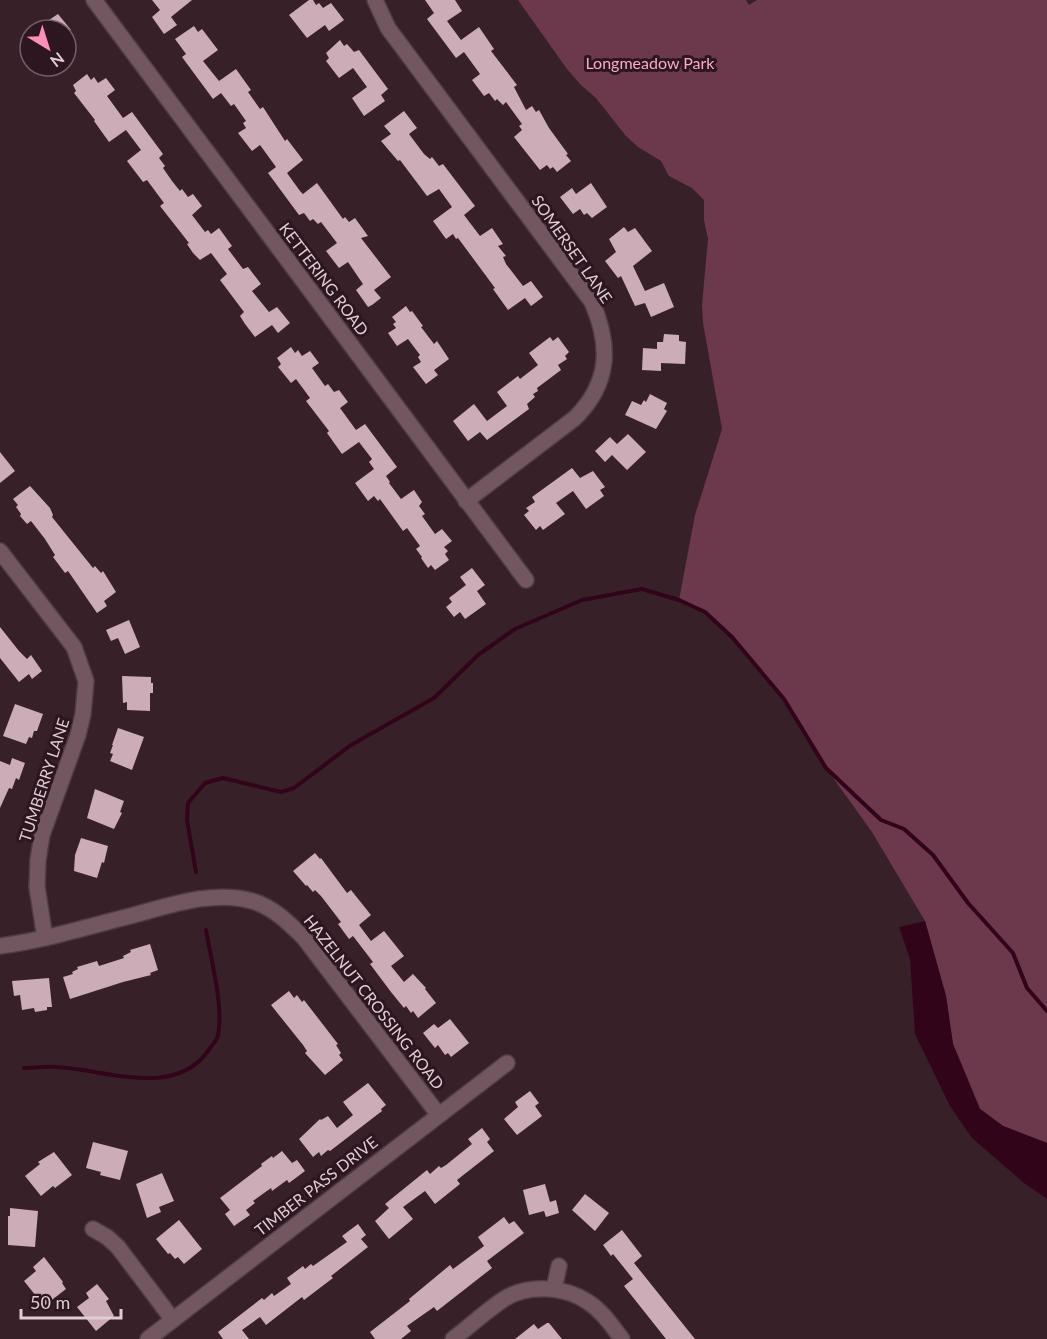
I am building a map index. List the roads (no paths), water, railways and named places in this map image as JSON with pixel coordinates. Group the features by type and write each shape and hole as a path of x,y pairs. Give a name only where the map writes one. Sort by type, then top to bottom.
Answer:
{"street":[{"name":"KETTERING ROAD","path":"94,0 526,580"},
{"name":"SOMERSET LANE","path":"375,0 388,28 592,302 602,324 605,343 602,374 593,397 584,409 466,501"},
{"name":"TUMBERRY LANE","path":"0,551 74,647 86,681 83,714 78,735 42,835 38,860 37,887 45,938"},
{"name":"HAZELNUT CROSSING ROAD","path":"0,946 45,938 182,902 208,898 253,901 278,914 304,938 438,1114"},
{"name":"TIMBER PASS DRIVE","path":"148,1339 507,1062"},
{"path":"93,1229 118,1247 173,1320"},
{"path":"554,1289 559,1266"},
{"path":"453,1339 506,1298 532,1289 554,1289 587,1301 602,1314 622,1339"}],"waterway":[{"path":"196,872 187,820 188,803 205,783 223,778 281,792 294,788 351,745 434,698 478,655 515,629 582,600 642,589 679,600 705,612 732,637 784,699 826,768 881,820 904,829 933,855 968,903 1013,953 1027,988 1047,1011"},
{"path":"24,1068 56,1067 137,1078 158,1078 177,1074 194,1066 215,1041 219,1024 218,997 206,930"}],"park label":[{"name":"Longmeadow Park","path":"650,63"}]}
